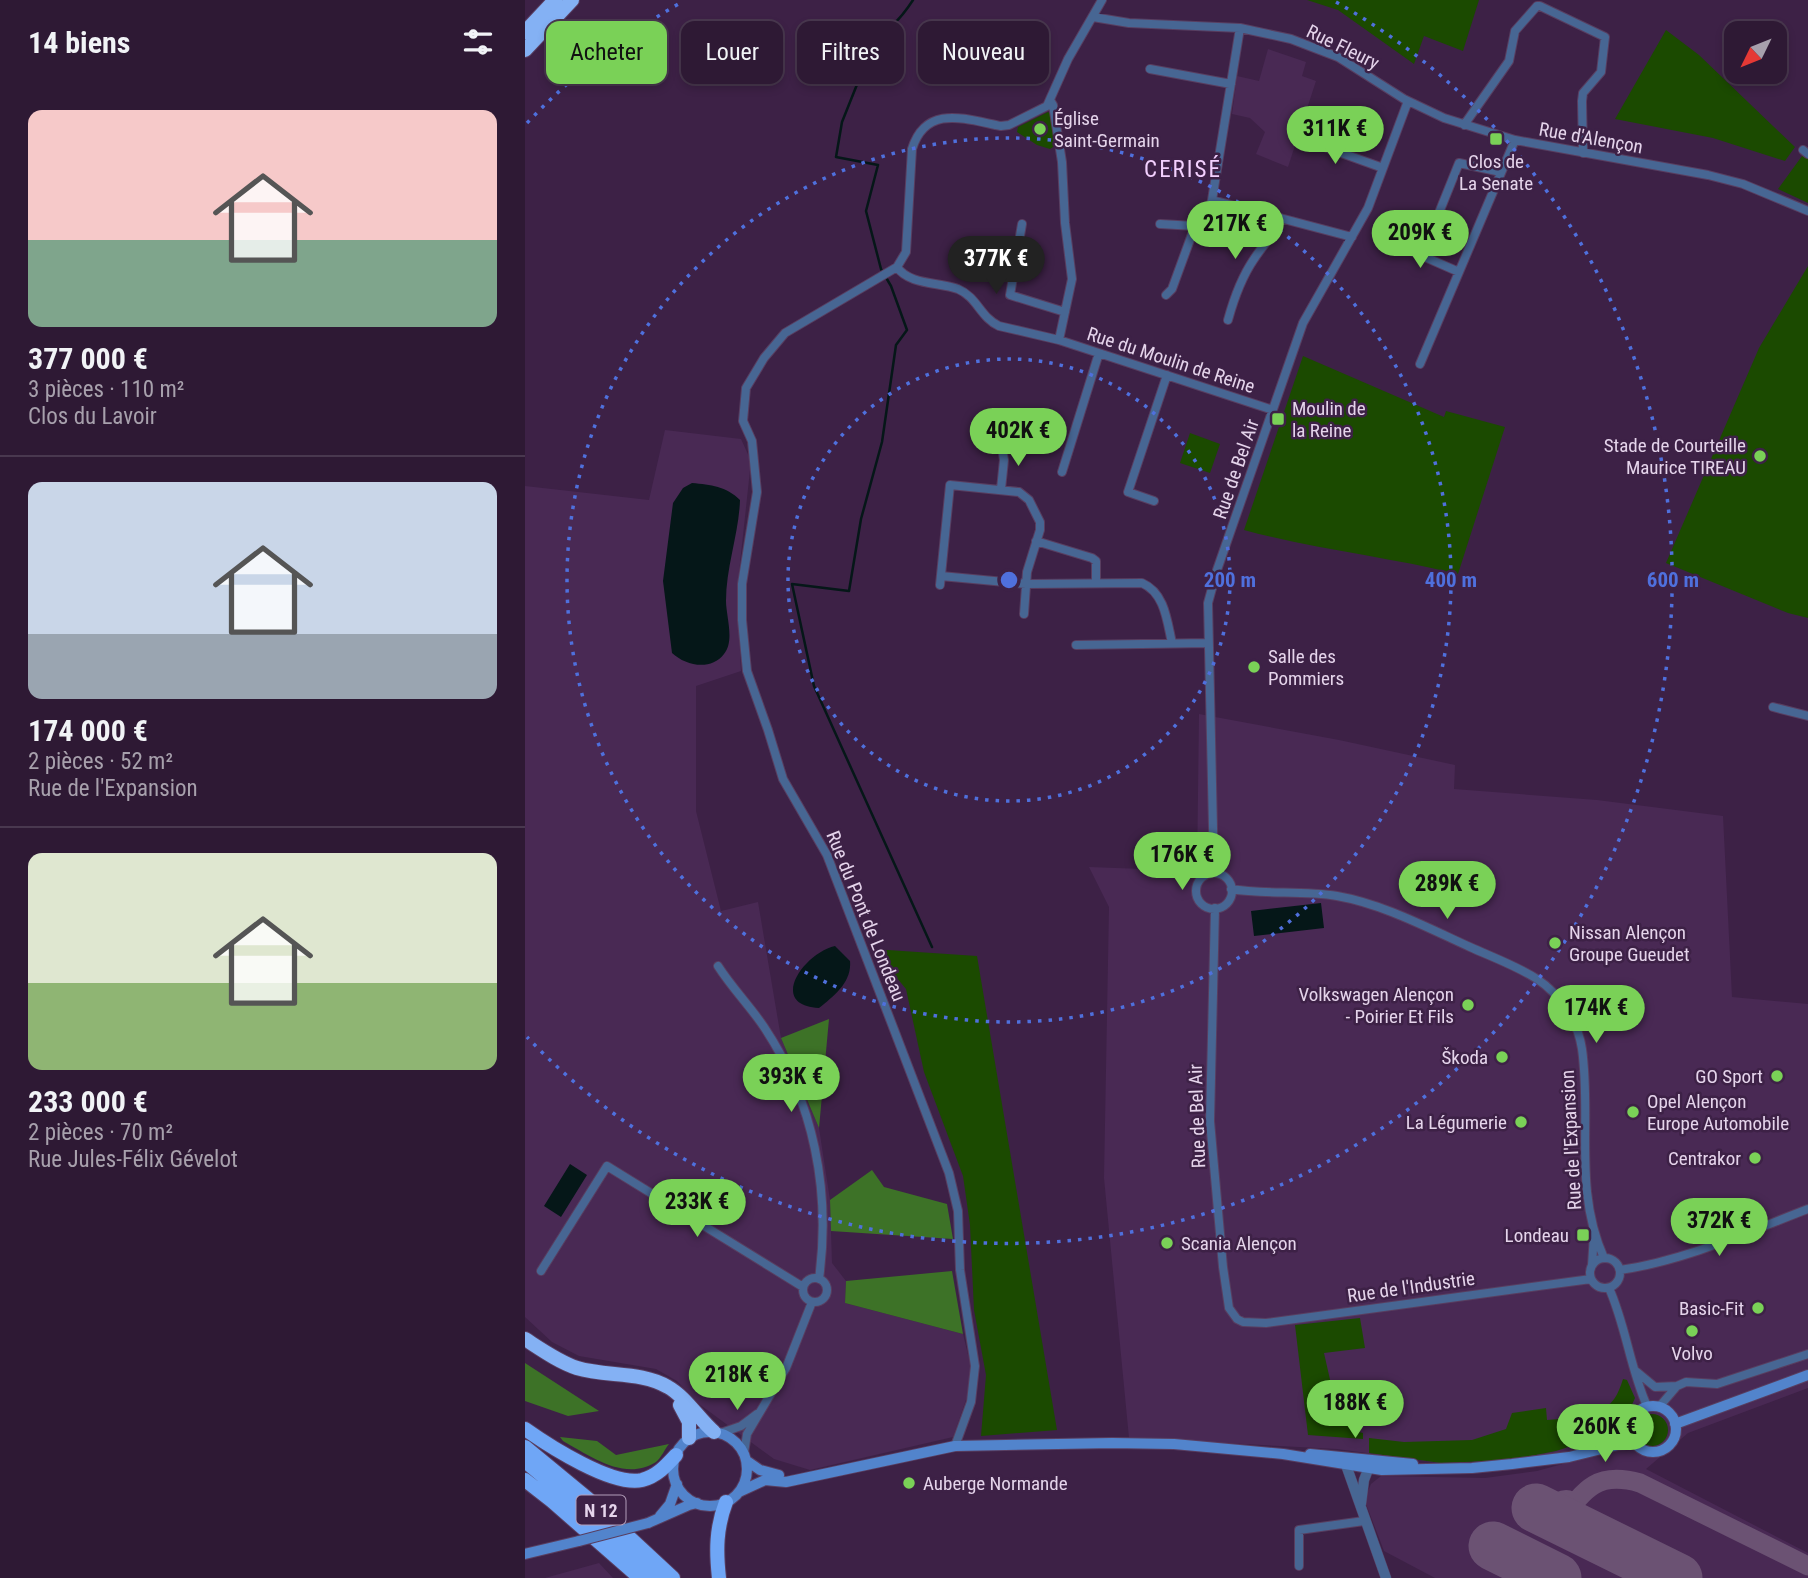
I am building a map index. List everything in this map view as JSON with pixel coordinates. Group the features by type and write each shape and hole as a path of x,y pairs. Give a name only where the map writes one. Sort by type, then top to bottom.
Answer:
{"highway":[{"path":"525,32 555,0"},
{"path":"525,50 572,0"},
{"path":"525,1339 579,1369 643,1378 668,1387 718,1433"},
{"path":"668,1387 689,1422 689,1438"},
{"name":"N 12","path":"525,1429 557,1451 617,1479 639,1481 654,1476 676,1455"},
{"name":"N 12","path":"525,1447 588,1499 673,1578"},
{"name":"N 12","path":"525,1461 656,1578"},
{"name":"N 12","path":"525,1480 640,1578"},
{"path":"719,1578 716,1555 718,1523 726,1502"}],"main road":[{"path":"1675,1424 1808,1375"},
{"path":"525,1554 649,1523 689,1505 716,1505 726,1502 739,1492 765,1480 786,1482 955,1446 1174,1444 1283,1454 1346,1465 1347,1459 1372,1461 1382,1470 1472,1468 1569,1457 1635,1443 1651,1451 1664,1448 1674,1438 1675,1424 1666,1410 1653,1407 1635,1414 1630,1428 1635,1443"},
{"path":"1547,1458 1607,1440 1630,1428"},
{"path":"697,1503 682,1492 673,1469 676,1455 689,1438 697,1434 718,1433 734,1440 745,1457 760,1470 795,1479"},
{"path":"1283,1454 1329,1454 1373,1463"},
{"path":"739,1492 747,1477 745,1457"},
{"path":"649,1523 661,1515 670,1504 677,1484"},
{"path":"525,1547 548,1547"}],"street":[{"path":"897,267 906,251 912,149 922,128 937,119 948,117 1001,127 1042,109 1050,100 1068,59 1102,0"},
{"path":"1464,125 1509,61 1515,31 1537,6 1540,6 1605,37 1601,72 1581,101 1583,153"},
{"name":"Rue Fleury","path":"1093,17 1129,23 1262,31 1319,49 1357,68 1408,101"},
{"path":"1167,295 1172,289 1195,226 1204,219 1212,200 1240,28"},
{"path":"1150,69 1231,84"},
{"path":"1050,100 1060,152 1072,279 1059,340"},
{"name":"Rue d'Alençon","path":"1408,101 1444,118 1515,140 1708,175 1743,184 1808,211"},
{"name":"Rue de Bel Air","path":"1214,873 1208,603 1303,323 1368,208 1408,101"},
{"path":"1297,137 1383,168"},
{"path":"1420,364 1515,140"},
{"path":"1422,255 1459,163 1501,172"},
{"path":"1212,200 1352,237"},
{"path":"1227,320 1239,283 1275,232 1281,218"},
{"path":"1022,224 1010,295 1065,312"},
{"path":"1160,224 1195,226"},
{"path":"1393,243 1459,272"},
{"name":"Rue du Moulin de Reine","path":"897,267 907,278 947,286 967,294 991,323 1059,340 1273,410"},
{"name":"Rue du Pont de Londeau","path":"897,267 785,333 764,358 746,388 743,421 752,441 757,492 742,584 742,620 747,671 783,779 827,855 949,1173 958,1211 960,1270 975,1366 971,1402 955,1446"},
{"path":"1062,472 1099,353"},
{"path":"1154,501 1128,492 1167,375"},
{"path":"1001,489 1005,460 1002,448"},
{"path":"1024,614 1026,584 1027,572 1040,522 1029,500 1019,492 950,485 941,581 1026,584 1134,581 1150,586 1161,600 1172,643"},
{"path":"1037,541 1092,558 1096,561 1096,582"},
{"path":"1076,645 1208,643"},
{"path":"1773,707 1808,716"},
{"path":"1214,873 1224,876 1231,889 1226,904 1215,908 1204,906 1196,892 1203,876 1214,873"},
{"name":"Rue de l'Expansion","path":"1231,889 1306,892 1359,902 1411,920 1514,967 1538,979 1552,992 1566,1008 1582,1046 1584,1153 1594,1234 1604,1258"},
{"name":"Rue de Bel Air","path":"1215,908 1210,1121 1223,1267 1229,1308 1237,1319"},
{"path":"718,966 763,1025 782,1056 803,1103 817,1157 824,1199 824,1235 819,1279"},
{"path":"541,1270 607,1166 803,1287"},
{"path":"1620,1270 1641,1267 1734,1238 1808,1209"},
{"path":"1592,1265 1604,1258 1614,1261 1620,1270 1617,1283 1609,1288 1600,1288 1591,1279 1594,1234"},
{"path":"819,1279 824,1283 826,1293 822,1300 812,1302 804,1297 803,1287 807,1280 819,1279"},
{"name":"Rue de l'Industrie","path":"1237,1319 1243,1322 1265,1323 1591,1279"},
{"path":"1609,1288 1617,1306 1635,1370 1653,1407 1681,1384"},
{"path":"745,1457 747,1434 786,1368 812,1302"},
{"path":"1635,1370 1655,1387 1717,1384 1808,1354"},
{"path":"718,1433 741,1426 762,1409"},
{"path":"1360,1508 1364,1480 1373,1463"},
{"path":"1346,1465 1386,1578"},
{"path":"1299,1566 1299,1530 1364,1521"}],"shaded area":[{"path":"1268,49 1306,62 1302,76 1316,81 1288,167 1256,154 1265,132 1250,118 1232,114 1237,76 1259,81"},
{"path":"665,430 741,439 751,461 737,591 741,671 696,686 696,811 721,911 758,902 781,1038 819,1128 830,1200 832,1263 846,1281 845,1303 963,1334 971,1367 967,1397 953,1437 810,1470 774,1459 699,1404 677,1381 656,1369 579,1356 552,1342 525,1317 525,486 649,500"},
{"path":"692,483 724,489 740,500 727,588 729,642 719,659 706,665 691,664 672,653 663,581 673,503 683,488"},
{"path":"1199,714 1455,765 1454,789 1597,800 1723,816 1732,997 1808,1004 1808,1388 1688,1433 1646,1469 1808,1553 1808,1578 1435,1578 1384,1551 1366,1504 1371,1484 1381,1476 1485,1478 1537,1471 1599,1454 1441,1463 1337,1449 1129,1438 1104,1178 1109,907 1089,867 1197,871"},
{"path":"1321,903 1324,928 1254,936 1251,911"},
{"path":"835,946 850,961 845,982 819,1008 803,1005 795,998 793,989 796,979 812,958"},
{"path":"570,1164 587,1175 561,1217 544,1206"},
{"path":"599,1563 613,1578 545,1578"}],"green space":[{"path":"1307,0 1479,0 1463,51 1424,36 1414,64 1338,10"},
{"path":"1666,30 1699,55 1724,79 1724,84 1729,84 1795,147 1785,161 1713,138 1615,119"},
{"path":"1048,112 1051,114 1056,145 1050,149 1037,145 1017,132 1018,127"},
{"path":"1802,156 1808,159 1808,203 1778,189"},
{"name":"Stade de Courteille Maurice TIREAU","path":"1808,266 1808,618 1788,613 1666,563 1759,348"},
{"path":"1303,356 1444,417 1446,411 1505,427 1458,574 1244,530"},
{"path":"1190,433 1220,444 1210,473 1180,463"},
{"path":"873,949 977,956 1057,1430 981,1436 986,1375 974,1310 970,1225 963,1176 924,1072 906,989"},
{"path":"829,1019 819,1128 781,1038"},
{"path":"872,1170 884,1187 947,1204 953,1239 831,1231 830,1200"},
{"path":"952,1271 963,1334 845,1303 846,1281"},
{"path":"1360,1318 1365,1348 1324,1353 1331,1384 1334,1384 1336,1393 1312,1397 1316,1422 1349,1419 1355,1431 1363,1433 1363,1439 1308,1435 1295,1325"},
{"path":"525,1363 599,1411 568,1416 525,1401"},
{"path":"1623,1379 1627,1380 1635,1398 1622,1427 1612,1433 1556,1451 1510,1460 1441,1463 1369,1453 1369,1438 1404,1442 1472,1440 1506,1429 1512,1413 1546,1408 1547,1420 1571,1418 1571,1412 1598,1410 1610,1404"},
{"path":"1652,1414 1663,1419 1668,1430 1663,1441 1652,1446 1641,1441 1636,1430 1641,1419"},
{"path":"560,1437 597,1441 616,1455 669,1444 656,1462 632,1469 596,1460"}],"waterway":[{"path":"913,0 892,25 865,43 858,60 862,72 842,122 836,157 878,165 866,211 881,269 891,286 907,330 896,345 882,442 861,519 849,591 792,584 814,686 932,947"}],"taxiway":[{"path":"1562,1520 1578,1499 1594,1485 1613,1479 1626,1480 1640,1483 1808,1566"},
{"path":"1550,1515 1548,1509 1558,1502 1571,1501 1587,1533"}],"runway":[{"path":"1536,1508 1678,1578"},
{"path":"1493,1546 1557,1578"}],"place":[{"name":"Église Saint-Germain","path":"1040,129"},
{"name":"Clos de La Senate","path":"1496,139"},
{"name":"Moulin de la Reine","path":"1278,419"},
{"name":"Stade de Courteille Maurice TIREAU","path":"1760,456"},
{"name":"Salle des Pommiers","path":"1254,667"},
{"name":"Nissan Alençon Groupe Gueudet","path":"1555,943"},
{"name":"Volkswagen Alençon - Poirier Et Fils","path":"1468,1005"},
{"name":"Škoda","path":"1502,1057"},
{"name":"GO Sport","path":"1777,1076"},
{"name":"Opel Alençon Europe Automobile","path":"1633,1112"},
{"name":"La Légumerie","path":"1521,1122"},
{"name":"Centrakor","path":"1755,1158"},
{"name":"Londeau","path":"1583,1235"},
{"name":"Scania Alençon","path":"1167,1243"},
{"name":"Basic-Fit","path":"1758,1308"},
{"name":"Volvo","path":"1692,1331"},
{"name":"Auberge Normande","path":"909,1483"}],"district":[{"name":"CERISÉ","path":"1183,169"}]}
